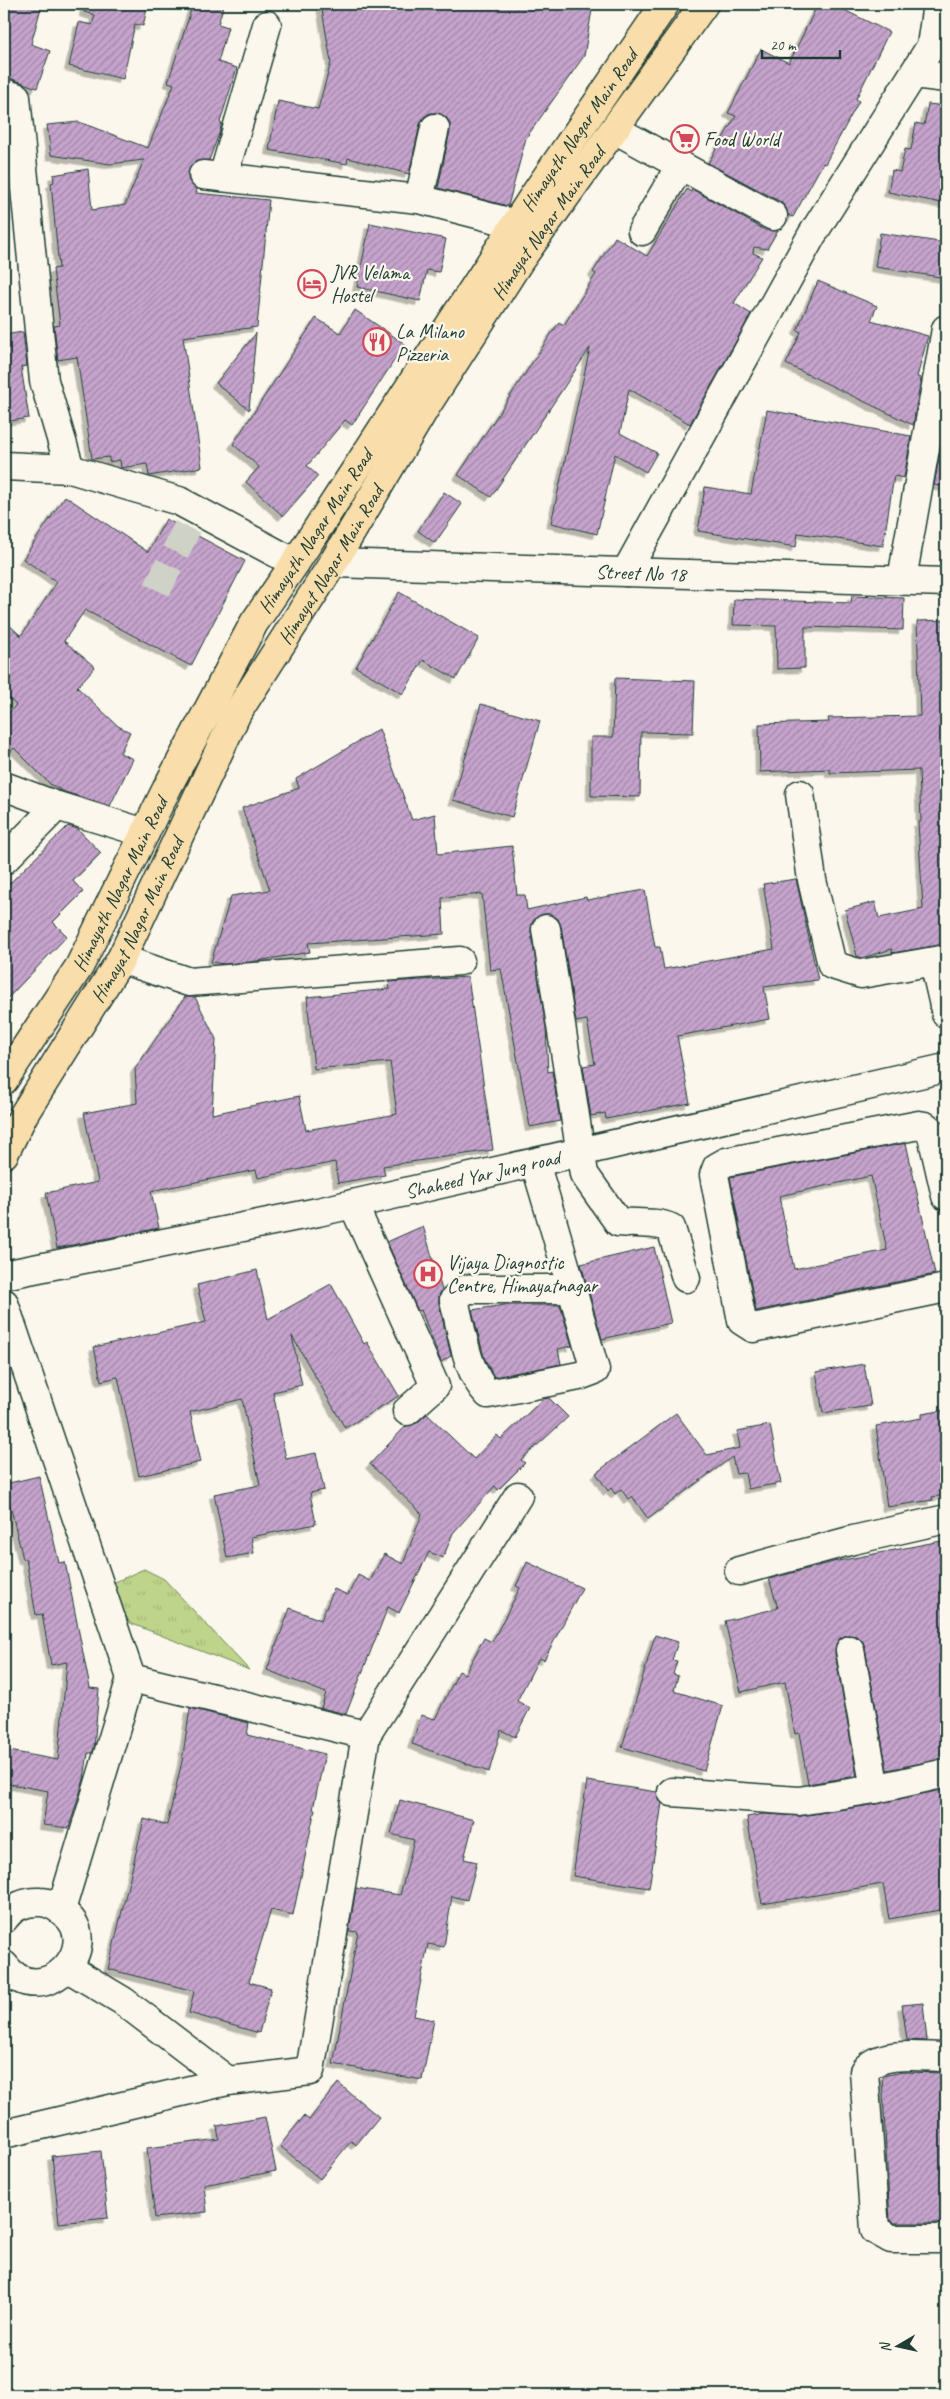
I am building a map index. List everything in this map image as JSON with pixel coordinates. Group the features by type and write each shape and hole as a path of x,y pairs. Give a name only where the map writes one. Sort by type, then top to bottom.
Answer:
{"main road":[{"name":"Himayath Nagar Main Road","path":"4,1080 79,967 145,833 254,623 516,224 665,4"},
{"name":"Himayat Nagar Main Road","path":"4,1154 24,1114 121,959 237,713 333,563 425,408 520,260 616,130 704,4"}],"street":[{"path":"626,572 812,235 932,57 937,4"},
{"path":"267,25 213,176 419,199 516,224"},
{"path":"932,57 946,78"},
{"path":"4,93 16,97 44,381 70,469"},
{"path":"419,199 435,128"},
{"path":"616,130 773,216"},
{"path":"642,231 680,166"},
{"path":"902,580 946,329"},
{"path":"4,466 70,469 179,501 192,518 295,563"},
{"name":"Street No 18","path":"333,563 946,582"},
{"path":"4,786 58,806 145,833"},
{"path":"800,794 812,880 832,965 861,974 940,960 946,1014"},
{"path":"4,860 58,806"},
{"path":"546,929 584,1174 618,1222 661,1224 672,1228 686,1278"},
{"path":"121,959 189,982 460,961"},
{"name":"Shaheed Yar Jung road","path":"4,1275 353,1204 944,1070"},
{"path":"946,1196 931,1132 925,1126 918,1125 726,1162 717,1167 714,1175 742,1321 746,1325 753,1328 946,1288"},
{"path":"535,1163 572,1289 595,1370 579,1376 488,1394 480,1386 472,1366 454,1300 466,1289 572,1289"},
{"path":"353,1204 435,1386 407,1411"},
{"path":"4,1303 131,1678 61,1910"},
{"path":"4,2134 228,2081 310,2071 366,1735 518,1496"},
{"path":"739,1571 854,1540 946,1519"},
{"path":"850,1650 875,1789"},
{"path":"131,1678 366,1735"},
{"path":"672,1792 799,1801 875,1789 946,1772"},
{"path":"4,1919 16,1907 29,1902 43,1902 61,1910 68,1916 75,1928 77,1941 75,1955 68,1968 57,1977 44,1982 30,1982 6,1974"},
{"path":"68,1968 123,2001 228,2081"},
{"path":"946,2057 890,2058 870,2064 864,2071 874,2230 891,2240 946,2239"}],"green space":[{"path":"144,1569 164,1579 249,1670 130,1623 108,1585"}],"building":[{"path":"4,4 42,4 31,44 50,51 37,88 4,76"},
{"path":"85,4 148,4 143,26 135,24 123,79 69,66 79,22 92,25 95,15 84,12"},
{"path":"193,4 224,4 218,24 228,27 218,62 237,68 220,122 222,123 219,134 209,160 197,161 191,165 188,173 189,181 197,189 196,193 269,200 257,327 183,337 202,467 149,476 147,464 121,468 120,460 109,462 109,457 92,459 77,357 58,360 54,326 60,325 53,269 59,268 51,183 54,182 53,175 88,169 92,210 125,205 144,160 110,164 51,155 47,125 79,122 148,148 174,84 168,82"},
{"path":"321,4 593,4 584,56 526,138 508,206 438,188 450,131 450,123 446,117 439,113 430,113 424,117 420,124 409,174 348,158 347,164 269,150 278,101 318,109 331,62"},
{"path":"818,4 832,4 889,32 856,99 859,101 825,164 823,163 793,217 788,215 786,208 781,202 708,163 736,116 728,113 761,49 789,63"},
{"path":"928,104 946,106 946,204 888,192 892,170 900,172 905,149 911,150 916,123 924,125"},
{"path":"687,189 691,192 692,189 765,230 778,230 767,249 754,247 753,253 762,257 734,303 751,314 690,424 629,389 620,433 657,453 646,472 615,454 597,534 551,523 590,348 491,497 458,475 559,322 564,325 596,274 593,272 615,237 647,256"},
{"path":"370,223 446,239 439,272 427,270 420,301 357,287"},
{"path":"880,233 946,243 946,278 875,267"},
{"path":"818,281 877,306 871,320 928,336 917,377 921,378 913,425 786,364 801,332 797,330"},
{"path":"355,310 405,344 352,425 345,420 307,466 318,476 283,516 246,482 259,467 233,444 316,318 340,333"},
{"path":"23,332 27,366 21,367 29,418 4,422 4,335"},
{"path":"256,333 249,410 216,383"},
{"path":"767,410 911,436 904,478 894,476 883,546 798,533 796,547 698,531 705,487 751,494"},
{"path":"940,453 946,453 946,487 934,485"},
{"path":"444,492 462,504 435,543 418,531"},
{"path":"65,496 148,552 166,519 245,561 191,666 85,610 64,641 95,667 77,687 118,726 130,732 120,753 133,759 110,806 65,792 51,785 14,748 4,759 4,718 16,705 4,694 4,620 21,636 57,582 23,559"},
{"path":"399,592 479,638 456,679 423,660 403,694 356,667"},
{"path":"852,596 904,598 903,630 805,627 805,668 777,669 776,626 733,625 734,599 851,603"},
{"path":"946,620 946,944 892,953 892,949 862,958 857,956 845,910 875,902 879,918 923,909 918,822 921,822 919,770 830,773 830,769 760,772 759,724 829,722 828,718 920,716 917,621"},
{"path":"615,678 695,681 693,733 641,732 640,797 591,796 591,737 613,737"},
{"path":"481,704 540,721 512,817 453,800"},
{"path":"379,729 412,820 435,814 438,854 512,846 517,895 525,895 527,910 586,897 587,900 645,890 655,947 660,947 664,969 774,949 763,884 796,879 818,980 764,987 770,1019 677,1036 690,1103 606,1119 605,1113 591,1116 583,1066 595,1064 587,1020 576,1022 561,926 558,919 551,914 537,917 532,923 531,931 546,1028 548,1072 552,1071 560,1121 530,1127 501,969 490,970 482,894 442,898 444,934 308,943 310,952 251,962 224,964 211,962 231,896 270,890 242,808 299,788 296,779"},
{"path":"68,826 78,829 101,853 73,881 83,892 53,922 67,936 4,1002 4,889"},
{"path":"468,977 493,1150 383,1166 385,1175 338,1183 335,1162 258,1178 256,1170 151,1191 159,1228 57,1248 46,1193 98,1182 84,1113 137,1103 135,1069 185,997 195,997 216,1039 212,1114 299,1096 306,1130 397,1114 390,1062 314,1069 307,997 390,989 389,982"},
{"path":"906,1143 935,1274 756,1311 730,1177","holes":["871,1176 887,1250 794,1269 779,1196"]},
{"path":"423,1226 442,1290 439,1296 439,1304 451,1356 441,1362 421,1310 418,1311 387,1242"},
{"path":"654,1247 671,1323 602,1339 581,1264"},
{"path":"257,1270 268,1319 331,1284 364,1344 367,1342 399,1396 345,1428 292,1336 302,1385 273,1392 286,1459 316,1453 324,1490 310,1493 316,1524 251,1537 254,1553 227,1558 214,1494 260,1485 242,1399 190,1412 201,1462 139,1476 118,1377 101,1381 94,1347 206,1322 197,1285"},
{"path":"504,1305 560,1305 572,1346 558,1349 561,1364 494,1377 484,1357 472,1310"},
{"path":"864,1364 871,1406 823,1413 816,1372"},
{"path":"549,1398 568,1417 521,1460 525,1463 498,1490 495,1486 453,1533 443,1558 429,1552 399,1613 388,1607 346,1714 321,1708 326,1693 267,1670 290,1608 321,1620 334,1589 348,1595 358,1575 370,1581 384,1554 403,1564 422,1514 370,1464 406,1426 417,1423 427,1414 474,1459 497,1435 501,1439 543,1399"},
{"path":"946,1410 946,1495 932,1497 933,1500 887,1507 876,1426 922,1418 922,1414"},
{"path":"676,1413 707,1455 740,1448 737,1431 770,1425 781,1483 748,1489 745,1473 736,1474 732,1457 648,1519 632,1496 628,1499 621,1489 615,1494 611,1488 608,1491 596,1473"},
{"path":"39,1476 59,1563 65,1562 90,1688 99,1689 94,1748 92,1753 88,1753 84,1779 69,1828 43,1825 48,1791 4,1783 4,1750 58,1760 67,1662 51,1665 42,1614 36,1615 26,1559 23,1559 5,1484"},
{"path":"946,1540 946,1705 942,1706 946,1726 946,1758 887,1770 865,1647 862,1640 856,1636 847,1635 840,1638 836,1644 835,1653 857,1776 808,1784 799,1733 795,1734 785,1682 741,1692 725,1621 778,1608 769,1579 833,1562"},
{"path":"527,1562 582,1588 544,1660 539,1658 517,1701 530,1708 515,1737 501,1730 489,1772 412,1744 421,1715 435,1719 459,1671 465,1674 484,1638 492,1642 520,1588 516,1586"},
{"path":"655,1635 678,1642 672,1660 677,1661 673,1674 678,1676 674,1691 723,1706 704,1771 622,1747"},
{"path":"190,1708 249,1723 247,1735 325,1754 293,1915 271,1910 249,1982 271,1988 259,2033 189,2013 194,1991 108,1969 144,1819 167,1825 182,1761"},
{"path":"587,1781 657,1792 662,1803 649,1888 573,1876"},
{"path":"946,1789 946,1909 889,1919 883,1884 762,1904 747,1817 764,1814 801,1816 877,1804"},
{"path":"400,1800 474,1820 464,1859 477,1862 467,1900 452,1896 444,1947 428,1944 414,2016 434,2020 422,2080 333,2064 358,1932 349,1931 356,1888 400,1895 414,1840 391,1834"},
{"path":"923,2003 927,2041 907,2040 902,2005"},
{"path":"903,2072 946,2073 946,2223 895,2223 890,2221 882,2076"},
{"path":"338,2083 379,2117 356,2145 351,2141 320,2179 280,2146 304,2116 309,2120"},
{"path":"265,2117 276,2171 204,2185 207,2212 155,2218 147,2148 219,2139 217,2126"},
{"path":"101,2151 108,2218 59,2223 52,2156"}],"tunnel":[{"path":"157,590 188,526"}],"place":[{"name":"Food World","path":"685,139"},
{"name":"JVR Velama Hostel","path":"312,284"},
{"name":"La Milano Pizzeria","path":"377,342"},
{"name":"Vijaya Diagnostic Centre, Himayatnagar","path":"428,1274"}]}
